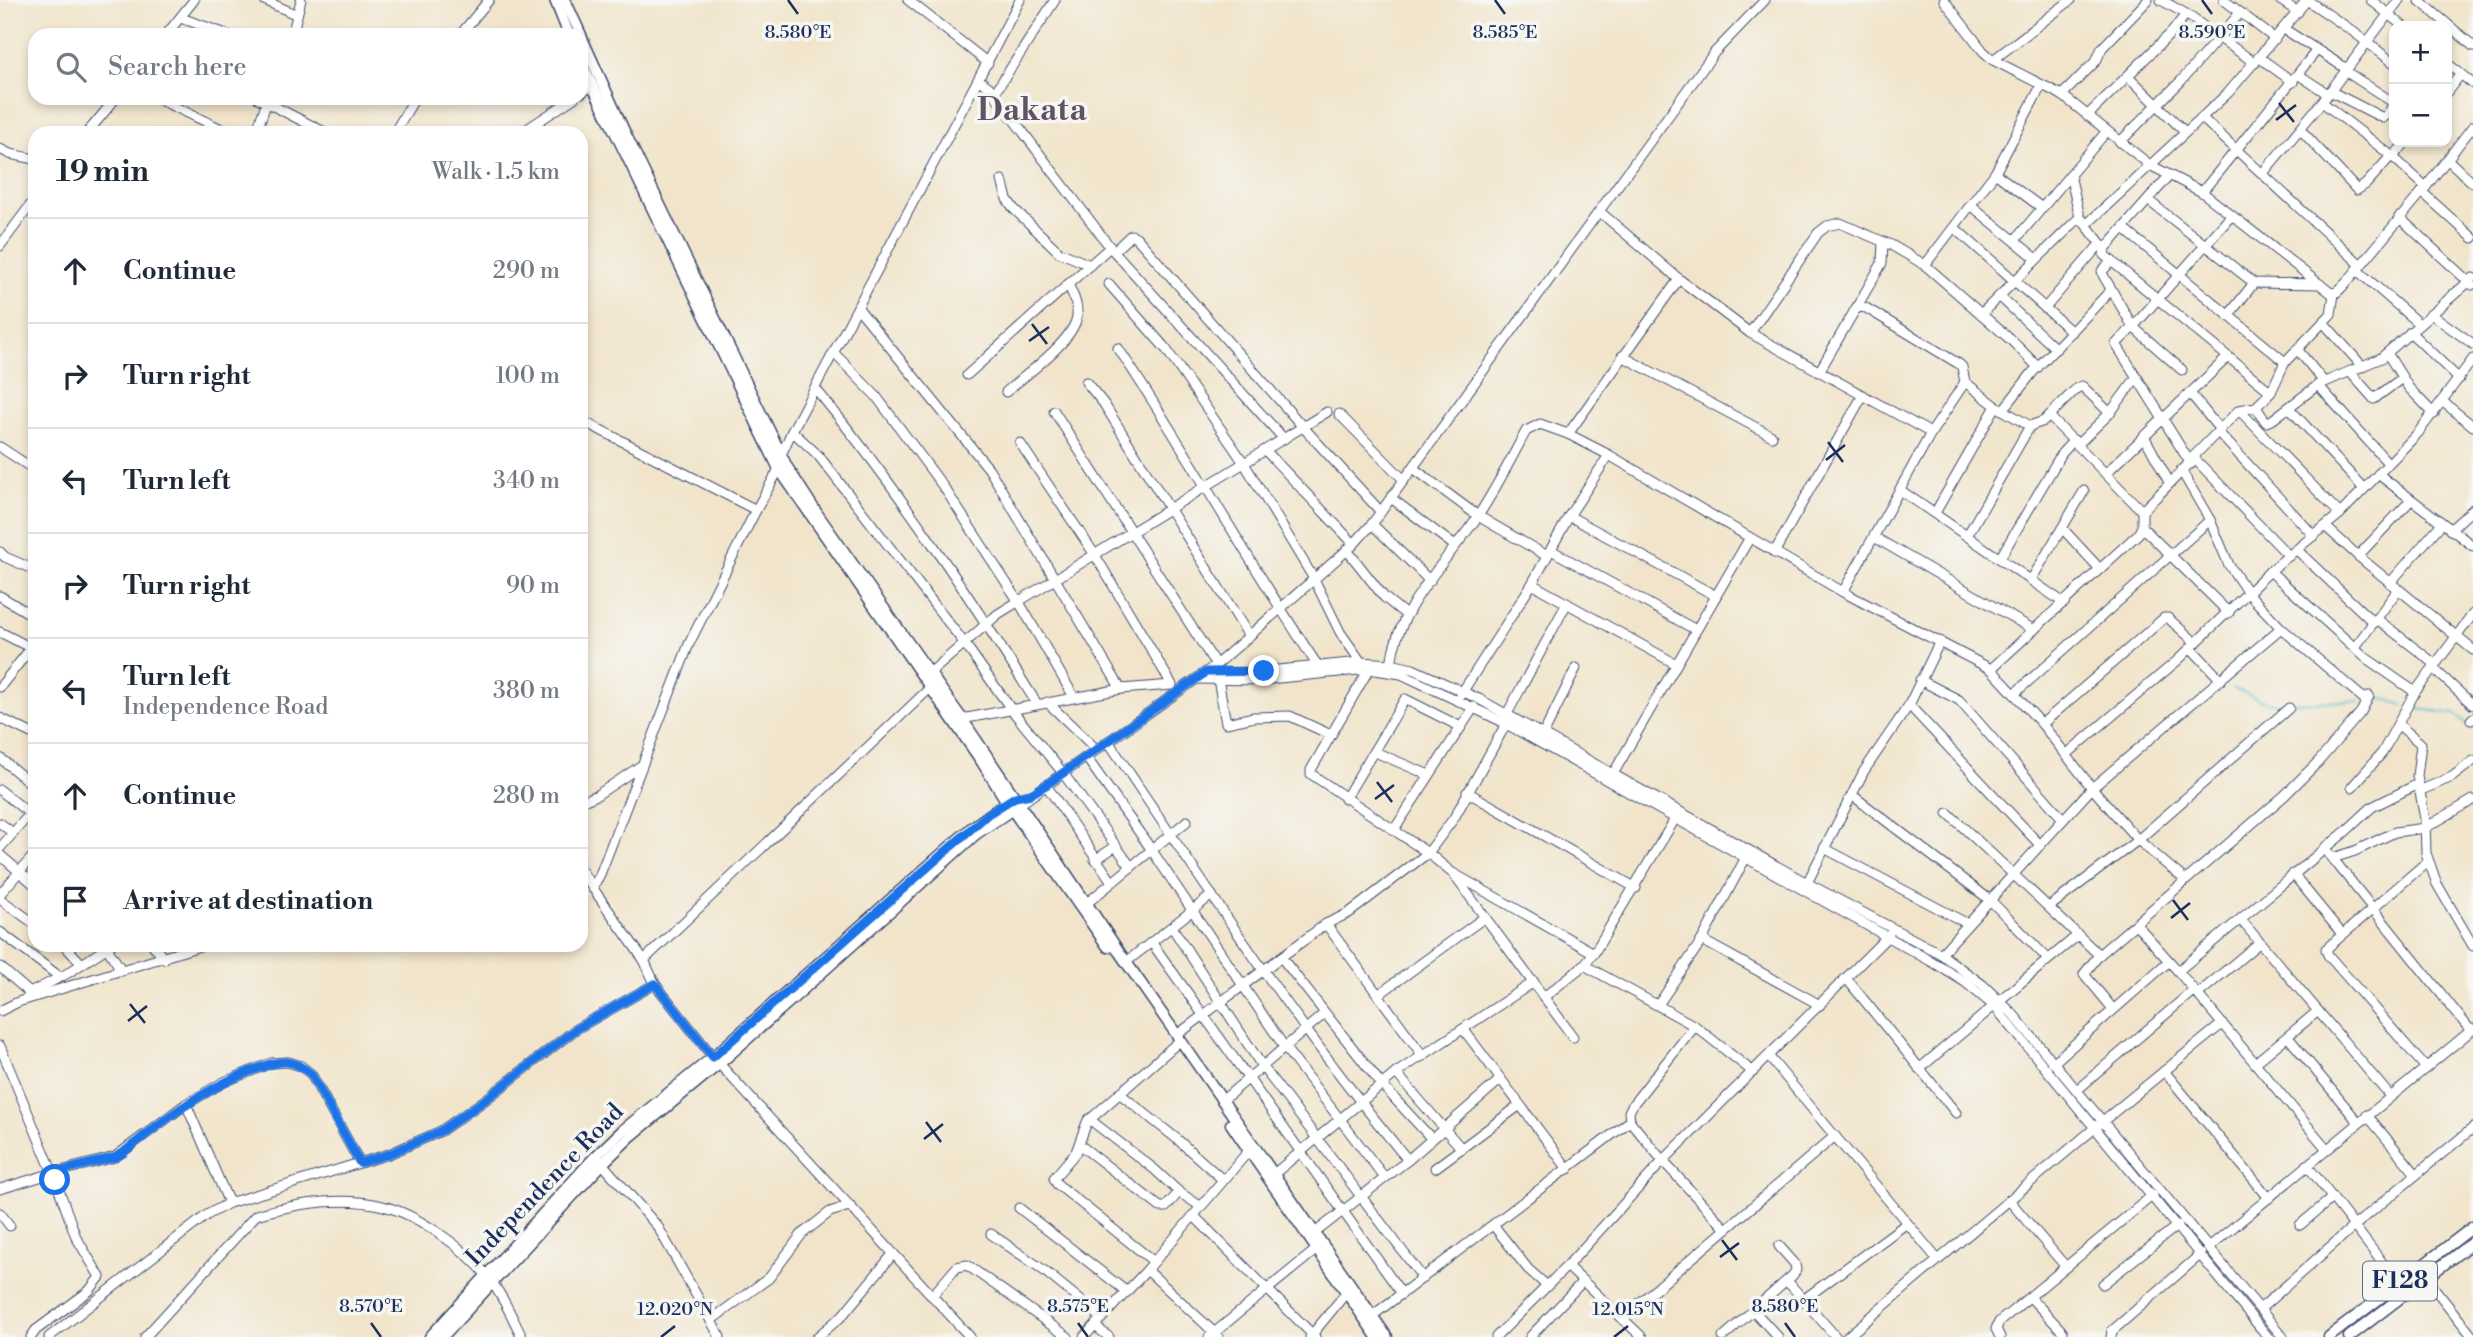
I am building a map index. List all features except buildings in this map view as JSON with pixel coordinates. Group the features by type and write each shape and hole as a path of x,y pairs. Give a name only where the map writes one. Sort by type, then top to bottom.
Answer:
{"main road":[{"path":"555,0 566,28"},
{"path":"565,0 578,28"},
{"path":"588,51 779,469 930,673 962,719 1013,803 1252,1147 1275,1173 1387,1337"},
{"path":"588,77 781,455 818,515 930,688 1087,903 1177,1040 1223,1100 1317,1249 1377,1337"},
{"name":"Independence Road","path":"442,1337 622,1131 716,1061 971,828 1013,803"},
{"name":"F128","path":"2329,1337 2473,1227"},
{"name":"F128","path":"2349,1337 2473,1242"},
{"name":"Independence Road","path":"430,1337 490,1279"}],"street":[{"path":"172,28 194,0"},
{"path":"264,0 297,15"},
{"path":"295,28 301,0"},
{"path":"466,28 489,0"},
{"path":"908,0 988,63"},
{"path":"592,887 599,877 689,644 779,469 781,455 792,431 1020,0"},
{"path":"994,94 1055,0"},
{"path":"1013,803 1046,785 1216,665 1351,547 1381,512 1714,53 1765,0"},
{"path":"1944,0 1993,61 2062,95 2150,165 2202,192 2334,294"},
{"path":"1993,61 2071,0"},
{"path":"2062,95 2096,61 2102,48 2148,0"},
{"path":"2161,0 2257,60 2327,96 2383,118 2388,114 2393,103 2284,29"},
{"path":"2224,0 2275,39"},
{"path":"2280,0 2298,12"},
{"path":"1981,314 2037,259 2150,165 2230,92 2306,0 2389,59"},
{"path":"2371,0 2397,21"},
{"path":"2263,173 2327,96 2399,0"},
{"path":"2419,0 2473,46"},
{"path":"2120,142 2240,13"},
{"path":"2087,116 2172,32 2186,14"},
{"path":"181,18 209,28"},
{"path":"2202,192 2317,50"},
{"path":"2452,68 2473,84"},
{"path":"2452,85 2460,75"},
{"path":"2128,76 2185,132"},
{"path":"979,80 994,94 1113,248 1284,439"},
{"path":"588,89 592,86"},
{"path":"1925,265 1995,173 2041,86"},
{"path":"2327,96 2473,238"},
{"path":"93,126 110,105"},
{"path":"171,105 215,126"},
{"path":"258,126 263,105"},
{"path":"275,105 313,126"},
{"path":"398,126 411,105"},
{"path":"532,126 563,105"},
{"path":"2202,118 2263,173 2419,324"},
{"path":"2142,511 2239,410 2256,407 2271,392 2285,362 2331,314 2334,294 2424,190 2473,127"},
{"path":"2300,129 2357,190 2401,147"},
{"path":"2016,239 2106,132"},
{"path":"0,149 28,158"},
{"path":"2448,160 2473,183"},
{"path":"1995,173 2042,208"},
{"path":"2070,174 2083,221 2103,246 2104,255 2271,392"},
{"path":"2045,308 2103,246 2124,229 2169,176"},
{"path":"1002,180 1007,200 1014,209 1059,252 1090,265"},
{"path":"2149,201 2254,283 2320,284"},
{"path":"1972,206 2016,239 2037,259"},
{"path":"0,246 28,208"},
{"path":"1600,212 1679,279 1749,332 1931,433"},
{"path":"2231,216 2116,344 2161,420 2192,461 2293,553 2434,666 2473,705"},
{"path":"2256,407 2266,422 2321,384 2374,363 2471,282 2399,217"},
{"path":"1749,332 1818,233 1827,226 1840,223 1925,265 2038,367"},
{"path":"1955,228 2072,332"},
{"path":"2124,229 2285,362"},
{"path":"967,375 1090,265 1131,235 1136,237 1381,512"},
{"path":"1819,372 1880,268 1884,257 1883,242"},
{"path":"2112,261 2102,273 2133,327 2182,370"},
{"path":"1568,434 1679,279"},
{"path":"2228,316 2254,283"},
{"path":"1006,392 1060,344 1075,323 1077,306 1068,284"},
{"path":"1109,284 1166,349 1244,463 1314,579 1340,632 1361,662"},
{"path":"1935,513 1999,408 2111,290"},
{"path":"1999,296 2056,349"},
{"path":"858,308 989,469 1121,689"},
{"path":"1854,310 1866,308 1959,364 1965,382 1999,408 2030,426 2039,424 2082,386 2110,413"},
{"path":"2431,314 2473,344"},
{"path":"2323,322 2363,367"},
{"path":"2410,332 2459,379"},
{"path":"1118,348 1318,666"},
{"path":"2297,349 2321,384 2388,463"},
{"path":"834,353 876,396 946,489 1018,602 1073,697"},
{"path":"2387,353 2402,378 2434,414"},
{"path":"1622,356 1772,436"},
{"path":"2106,472 2227,358"},
{"path":"2067,754 2194,645 2270,571 2340,514 2434,414 2471,366"},
{"path":"2351,373 2375,399 2402,378"},
{"path":"2000,558 2062,453 2110,413 2136,378"},
{"path":"1086,382 1104,404 1249,636"},
{"path":"1843,592 1931,433 1965,382"},
{"path":"816,388 856,436 1042,703 1096,750"},
{"path":"2190,393 2219,431 2314,536"},
{"path":"1774,553 1863,395"},
{"path":"2443,402 2473,426"},
{"path":"2289,408 2364,489"},
{"path":"2239,410 2340,514"},
{"path":"1054,411 1216,665"},
{"path":"930,673 987,624 1018,602 1327,412"},
{"path":"1339,414 1404,480"},
{"path":"1991,669 2138,534 2142,527 2142,511 2049,416"},
{"path":"588,424 756,510"},
{"path":"1391,664 1394,643 1406,615 1478,516 1526,431 1540,424 1568,434 1609,455 1843,592 1991,669 2042,724 2092,788 2138,840 2185,880"},
{"path":"1967,536 2030,426"},
{"path":"792,431 818,455 965,643 1011,709 1063,772 1131,867"},
{"path":"2144,436 2169,482"},
{"path":"1020,443 1095,555 1177,692"},
{"path":"0,447 28,465"},
{"path":"1265,450 1351,547 1384,597 1406,615"},
{"path":"1460,695 1532,584 1569,516 1609,455"},
{"path":"1413,468 1478,516 1696,629"},
{"path":"2113,1009 2084,974 2099,956 2284,796 2320,760 2361,712 2366,697 2281,628 2248,593 2225,558 2210,520 2181,470"},
{"path":"2378,474 2473,546"},
{"path":"1900,490 2064,603"},
{"path":"2031,580 2084,491"},
{"path":"1391,498 1455,546"},
{"path":"2358,556 2411,500"},
{"path":"2450,530 2473,509"},
{"path":"1569,516 1716,596"},
{"path":"2014,694 2210,520"},
{"path":"2390,583 2442,523"},
{"path":"1372,524 1430,581"},
{"path":"2142,527 2229,613"},
{"path":"2326,527 2398,590 2473,650"},
{"path":"2062,528 2100,569"},
{"path":"1874,537 2034,630"},
{"path":"1613,774 1749,539"},
{"path":"2,558 28,567"},
{"path":"2270,571 2375,666 2416,692"},
{"path":"1532,584 1676,664"},
{"path":"2355,647 2398,590"},
{"path":"0,596 28,613"},
{"path":"1153,1261 1057,1184 1056,1174 1080,1145 1084,1126 1202,1016 1326,924 1349,913 1428,853 1450,825 1567,603"},
{"path":"2352,787 2382,752 2416,692 2473,614"},
{"path":"2042,724 2164,618 2168,618 2194,645 2221,680"},
{"path":"1941,954 2092,788 2281,628"},
{"path":"0,632 28,644"},
{"path":"1807,883 1864,771 1909,705 1940,641"},
{"path":"0,687 4,676 28,653"},
{"path":"1206,672 1247,673 1361,662 1413,668 1613,774 1745,859 1889,935 1965,982 1997,1003 2205,1251 2269,1337"},
{"path":"1542,737 1576,668"},
{"path":"1369,670 1311,774 1428,853 1451,872 1594,953"},
{"path":"1196,679 1259,680 1369,670 1401,674 1460,695 1474,707 1506,719 1675,819 1807,883 1941,954 1968,973 2053,1063 2077,1090 2099,1124 2178,1225 2261,1308 2283,1337"},
{"path":"1218,679 1226,723 1255,717 1290,716 1331,735"},
{"path":"1920,680 1959,700 2063,819"},
{"path":"962,719 1073,697 1171,683"},
{"path":"644,960 930,688"},
{"path":"1345,799 1405,699 1461,727"},
{"path":"1909,705 2040,845"},
{"path":"1394,830 1474,707"},
{"path":"2049,907 2138,840 2289,708"},
{"path":"0,718 28,732"},
{"path":"2398,724 2421,744 2417,770 2428,861 2437,884 2473,946"},
{"path":"1108,741 1305,1031 1408,1160"},
{"path":"1375,752 1429,775"},
{"path":"1086,757 1284,1048 1385,1178"},
{"path":"0,758 28,781"},
{"path":"2178,971 2372,807 2419,787 2452,777 2473,761"},
{"path":"588,799 643,764"},
{"path":"1046,785 1112,882"},
{"path":"0,790 28,808"},
{"path":"1467,792 1636,888"},
{"path":"1852,795 1990,900 2049,959"},
{"path":"2333,858 2395,832 2425,828 2473,800"},
{"path":"1948,813 2099,956"},
{"path":"0,848 28,816"},
{"path":"1544,997 1584,965 1594,953 1636,888 1675,819"},
{"path":"1087,903 1187,821"},
{"path":"0,823 13,833"},
{"path":"1095,860 1116,846"},
{"path":"1824,848 1968,924"},
{"path":"2110,1337 2112,1331 2205,1251 2472,1030 2325,849"},
{"path":"0,855 28,879"},
{"path":"1658,1005 1702,940 1745,859"},
{"path":"28,861 18,870 0,897 28,919"},
{"path":"2426,1068 2326,949 2428,861"},
{"path":"1451,872 1573,1037"},
{"path":"2293,874 2342,934"},
{"path":"588,881 644,960 655,984 716,1061 970,1337"},
{"path":"1126,962 1212,895"},
{"path":"1378,995 1485,917"},
{"path":"2241,920 2390,1096"},
{"path":"1326,924 1423,1056"},
{"path":"2136,924 2326,1149"},
{"path":"1172,927 1262,1066 1423,1278"},
{"path":"0,932 60,977"},
{"path":"1496,1337 1567,1266 1663,1161 1889,935"},
{"path":"1919,1069 2078,935"},
{"path":"1702,940 1820,1005"},
{"path":"2077,1090 2260,942"},
{"path":"1152,943 1246,1079 1402,1294"},
{"path":"71,952 82,964"},
{"path":"0,1012 99,952"},
{"path":"111,952 122,971"},
{"path":"158,952 164,959"},
{"path":"18,1002 180,952"},
{"path":"1281,957 1381,1084 1431,1138"},
{"path":"2053,1063 2168,962"},
{"path":"1584,965 1695,1026 1753,1072"},
{"path":"1,969 30,993"},
{"path":"1846,978 1956,1114"},
{"path":"1275,1173 1381,1084 1534,982"},
{"path":"49,1337 206,1215 229,1203 389,1154 441,1131 576,1029 655,984"},
{"path":"2255,1063 2319,1011"},
{"path":"1223,1100 1325,1013"},
{"path":"1847,1337 2222,1024"},
{"path":"1695,1026 1633,1104 1629,1112 1630,1121 1725,1228"},
{"path":"1464,1030 1568,1169"},
{"path":"2288,1037 2358,1122"},
{"path":"0,1046 53,1173 76,1237 100,1277 89,1291 36,1330 31,1337"},
{"path":"1769,1057 1938,1260"},
{"path":"0,1189 116,1157 186,1104 224,1082 271,1063 288,1062 301,1066 311,1074 360,1163"},
{"path":"2164,1071 2269,1198"},
{"path":"1396,1073 1461,1148"},
{"path":"1316,1232 1408,1160 1501,1079"},
{"path":"1119,1093 1223,1180"},
{"path":"186,1104 229,1203"},
{"path":"1435,1168 1520,1105"},
{"path":"2367,1115 2416,1174"},
{"path":"1089,1119 1200,1206"},
{"path":"1373,1316 1630,1121"},
{"path":"2261,1308 2354,1226 2473,1128"},
{"path":"1622,1318 1835,1136"},
{"path":"1080,1145 1160,1207 1167,1207 1179,1192"},
{"path":"1084,1337 1147,1270 1252,1147"},
{"path":"599,1160 658,1227 720,1337"},
{"path":"2307,1165 2398,1283"},
{"path":"2000,1337 1996,1329 1999,1322 2153,1195"},
{"path":"2300,1225 2332,1198"},
{"path":"2009,1200 2066,1267"},
{"path":"145,1337 256,1214 341,1202 384,1206 434,1229 490,1279 523,1337"},
{"path":"711,1320 769,1278 802,1234 830,1212 849,1206"},
{"path":"1019,1208 1127,1292"},
{"path":"0,1213 10,1226"},
{"path":"1193,1215 1312,1336 1346,1293"},
{"path":"1803,1300 1907,1223"},
{"path":"2103,1284 2178,1225"},
{"path":"1494,1226 1528,1269 1546,1285"},
{"path":"991,1234 1042,1269 1102,1318"},
{"path":"1723,1337 1788,1282 1796,1270 1795,1264 1779,1246"},
{"path":"1147,1270 1214,1336 1266,1289 1317,1249"},
{"path":"817,1337 842,1317 893,1254"},
{"path":"932,1296 957,1267 967,1265 1068,1337"},
{"path":"1567,1266 1640,1337"},
{"path":"2426,1278 2473,1337"},
{"path":"1530,1337 1583,1281"},
{"path":"1788,1282 1836,1337"},
{"path":"2030,1297 2063,1332"},
{"path":"1754,1311 1777,1337"},
{"path":"1095,1326 1110,1337"}],"waterway":[{"path":"2233,688 2268,703 2362,701"},
{"path":"2371,700 2385,699 2403,705"},
{"path":"2411,708 2455,714 2473,729"}],"district":[{"name":"Dakata","path":"1032,110"}],"route":[{"path":"55,1180 53,1173 116,1157 186,1104 224,1082 271,1063 288,1062 301,1066 311,1074 360,1163 389,1154 441,1131 576,1029 655,984 713,1057 988,814 1015,797 1031,794 1046,785 1206,672 1264,671"}]}
